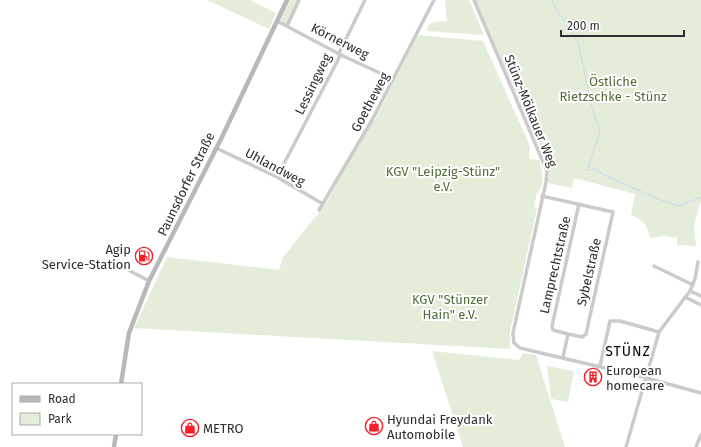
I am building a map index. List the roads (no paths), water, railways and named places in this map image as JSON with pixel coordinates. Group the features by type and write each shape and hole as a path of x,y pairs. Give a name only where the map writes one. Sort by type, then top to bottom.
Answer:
{"main road":[{"name":"Paunsdorfer Straße","path":"121,383 129,333 149,281 216,148 287,0"},
{"path":"114,447 116,435"},
{"path":"116,435 118,447"}],"street":[{"path":"287,26 299,0"},
{"name":"Lessingweg","path":"277,177 339,58 339,53 365,0"},
{"name":"Goetheweg","path":"319,210 356,150 434,0"},
{"name":"Stünz-Mölkauer Weg","path":"474,0 543,161 547,176 513,333 514,343 520,348 563,357"},
{"name":"Körnerweg","path":"277,21 393,79"},
{"name":"Uhlandweg","path":"216,148 277,177 323,204"},
{"path":"542,196 579,204"},
{"name":"Sybelstraße","path":"568,334 584,336 613,212 579,204"},
{"name":"Lamprechtstraße","path":"568,334 553,330 552,326 579,204"},
{"path":"626,447 659,332 690,291 697,271 698,262"},
{"path":"117,264 149,281"},
{"path":"654,266 693,285"},
{"path":"690,291 701,296"},
{"path":"685,297 701,305"},
{"path":"600,366 610,321 620,321 659,332"},
{"path":"568,334 563,357 646,377 701,393"},
{"path":"696,447 701,435"}],"waterway":[{"path":"552,0 556,9 578,42 592,107 600,131 587,170 596,169 604,175 658,199 679,206 701,197"}],"place":[{"name":"Agip Service-Station","path":"144,256"},
{"name":"European homecare","path":"593,377"},
{"name":"Hyundai Freydank Automobile","path":"374,426"},
{"name":"METRO","path":"190,428"}],"district":[{"name":"STÜNZ","path":"628,351"}],"park label":[{"name":"Östliche Rietzschke - Stünz","path":"613,88"},
{"name":"KGV \"Leipzig-Stünz\" e.V.","path":"443,178"},
{"name":"KGV \"Stünzer Hain\" e.V.","path":"450,306"}]}
